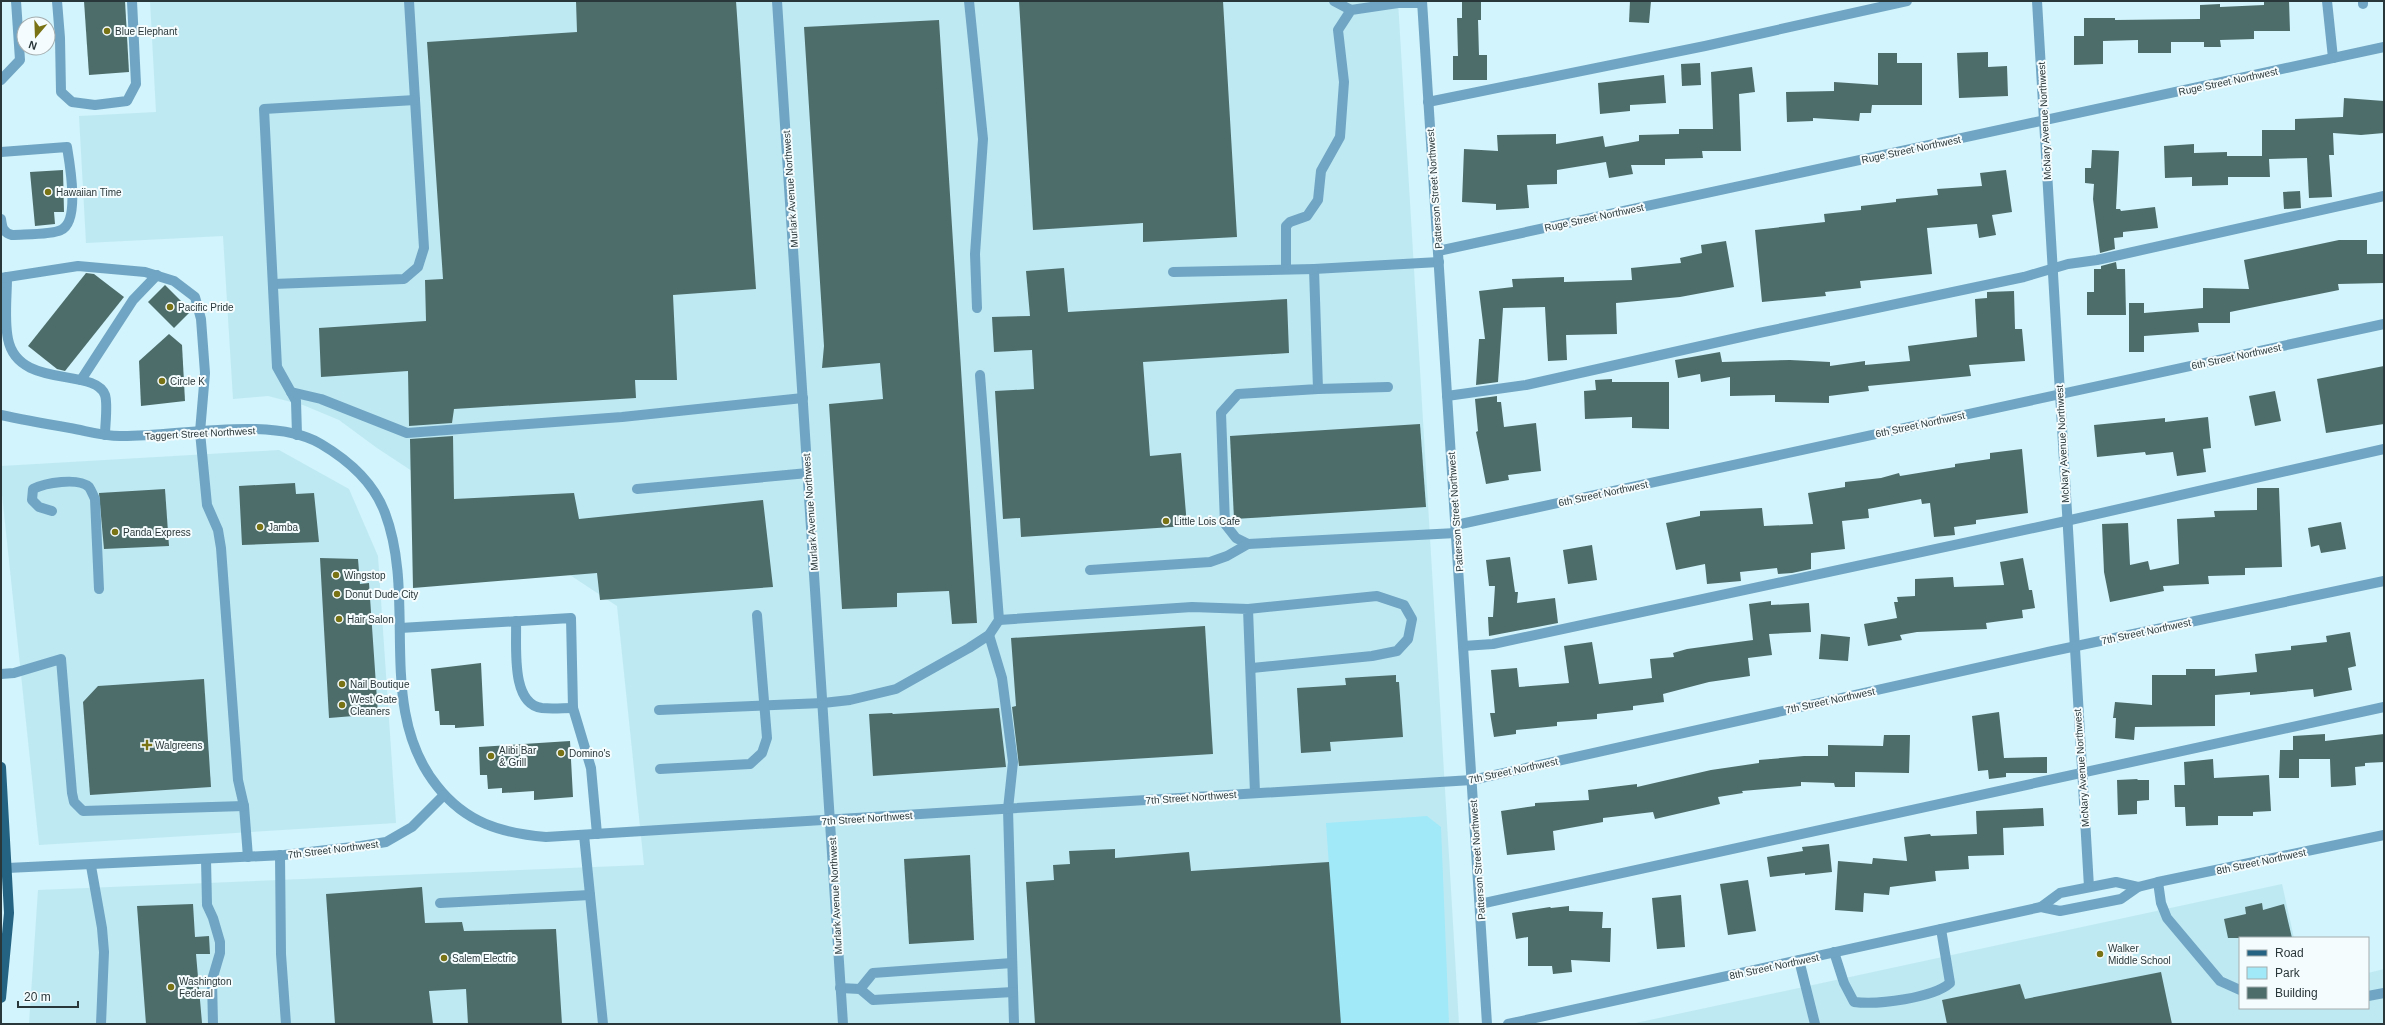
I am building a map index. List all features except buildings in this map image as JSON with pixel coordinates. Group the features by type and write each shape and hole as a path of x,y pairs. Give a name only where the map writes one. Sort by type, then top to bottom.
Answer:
{"main road":[{"path":"1,767 9,913 1,998"}],"street":[{"path":"1,80 20,60 16,1"},
{"path":"57,1 60,38 60,92 72,102 95,105 127,101 136,84 132,1"},
{"path":"273,284 404,279 418,267 424,248 409,1"},
{"name":"Murlark Avenue Northwest","path":"777,1 843,1024"},
{"path":"968,1 983,139 975,254 977,308"},
{"path":"1334,1 1350,10 1398,3 1422,2"},
{"path":"1428,102 1705,46 1907,1"},
{"name":"McNary Avenue Northwest","path":"2037,1 2066,521 2089,887"},
{"path":"2327,1 2333,58"},
{"name":"Patterson Street Northwest","path":"1422,2 1487,1024"},
{"path":"1286,269 1286,226 1290,222 1307,216 1318,200 1321,171 1340,137 1344,82 1338,30 1350,10"},
{"name":"Ruge Street Northwest","path":"1438,251 2384,47"},
{"path":"297,435 296,401 277,367 264,109 415,100"},
{"path":"1,152 67,148 71,168 72,209 71,219 67,226 60,231 12,235 7,234 1,224"},
{"path":"1447,396 1526,385 2052,269 2068,264 2097,260 2384,196"},
{"path":"1173,272 1314,269 1438,262"},
{"path":"106,435 105,395 99,387 81,380 44,374 18,360 8,339 4,278 78,266 145,272 174,281 195,297 201,319 205,374 200,432 207,505 218,530 221,548 238,780 244,806 248,857"},
{"path":"1314,269 1318,389"},
{"path":"81,380 133,300 157,276"},
{"name":"6th Street Northwest","path":"1248,544 1456,529 2059,394 2384,324"},
{"path":"659,710 823,703 850,700 896,690 989,635 999,620 980,375"},
{"path":"1248,544 1236,538 1225,524 1221,413 1238,394 1318,389 1388,387"},
{"path":"291,392 321,399 407,433 622,417 803,398"},
{"name":"Taggert Street Northwest","path":"1,415 118,436 240,429 277,430 319,443 343,458 369,484 385,511 395,543 404,708 415,754 429,776 444,795"},
{"path":"1463,646 1493,644 2066,521 2384,449"},
{"path":"637,489 808,473"},
{"path":"52,511 39,507 32,500 33,489 47,482 79,483 89,487 95,499 99,589"},
{"path":"1090,570 1210,562 1227,556 1248,544"},
{"name":"7th Street Northwest","path":"7,868 91,866 280,855 386,842 412,826 444,795 464,813 488,826 514,834 546,837 1472,780 2074,647 2384,581"},
{"path":"999,620 1192,607 1248,609 1377,596 1404,605 1412,619 1408,639 1397,651 1372,656 1252,668"},
{"path":"1248,609 1252,668 1255,793"},
{"path":"660,769 750,764 762,753 767,738 766,705 758,615"},
{"path":"400,628 571,618 573,708 591,768 596,834"},
{"path":"516,621 519,686 525,698 529,703 542,708 573,708"},
{"path":"989,635 1002,678 1013,762 1008,809 1014,1024"},
{"path":"1,674 14,673 61,659 72,793 74,802 83,811 244,806"},
{"path":"1480,904 2384,707"},
{"path":"584,835 603,1024"},
{"name":"8th Street Northwest","path":"2041,907 2060,911 2121,899 2138,887 2158,882 2384,835"},
{"path":"280,855 281,954 286,1024"},
{"path":"206,859 207,905 213,918 220,942 220,953 212,980 213,1024"},
{"path":"91,866 102,928 104,952 101,1024"},
{"name":"8th Street Northwest","path":"1508,1024 2041,907 2060,893 2116,882 2138,887"},
{"path":"2158,882 2161,902 2167,918 2220,980 2239,990"},
{"path":"440,903 590,895"},
{"path":"1834,952 1844,983 1854,1002 1871,1004 1887,1002 1942,990 1950,982 1940,929"},
{"path":"1800,960 1815,1024"},
{"path":"860,989 873,973 1012,963"},
{"path":"840,988 860,989 873,1000 1013,992"},
{"path":"2369,996 2384,993"}],"shaded area":[{"path":"150,1 1398,1 1459,1024 29,1024 38,890 644,865 617,606 377,448 339,420 303,405 268,396 233,399 223,236 86,243 79,116 156,112"},
{"path":"279,450 349,489 378,556 396,823 39,845 1,485 1,466"},
{"name":"Walker Middle School","path":"2282,884 2294,937 2239,937 2239,1009 2369,1009 2369,973 2384,969 2384,1024 1631,1024"}],"green space":[{"path":"1427,816 1441,827 1449,1024 1340,1024 1326,823"}],"place":[{"name":"Blue Elephant","path":"107,31"},
{"name":"Hawaiian Time","path":"48,192"},
{"name":"Pacific Pride","path":"170,307"},
{"name":"Circle K","path":"162,381"},
{"name":"Little Lois Cafe","path":"1166,521"},
{"name":"Jamba","path":"260,527"},
{"name":"Panda Express","path":"115,532"},
{"name":"Wingstop","path":"336,575"},
{"name":"Donut Dude City","path":"337,594"},
{"name":"Hair Salon","path":"339,619"},
{"name":"Nail Boutique","path":"342,684"},
{"name":"West Gate Cleaners","path":"342,705"},
{"name":"Walgreens","path":"147,745"},
{"name":"Domino's","path":"561,753"},
{"name":"Alibi Bar & Grill","path":"491,756"},
{"name":"Walker Middle School","path":"2100,954"},
{"name":"Salem Electric","path":"444,958"},
{"name":"Washington Federal","path":"171,987"}]}
